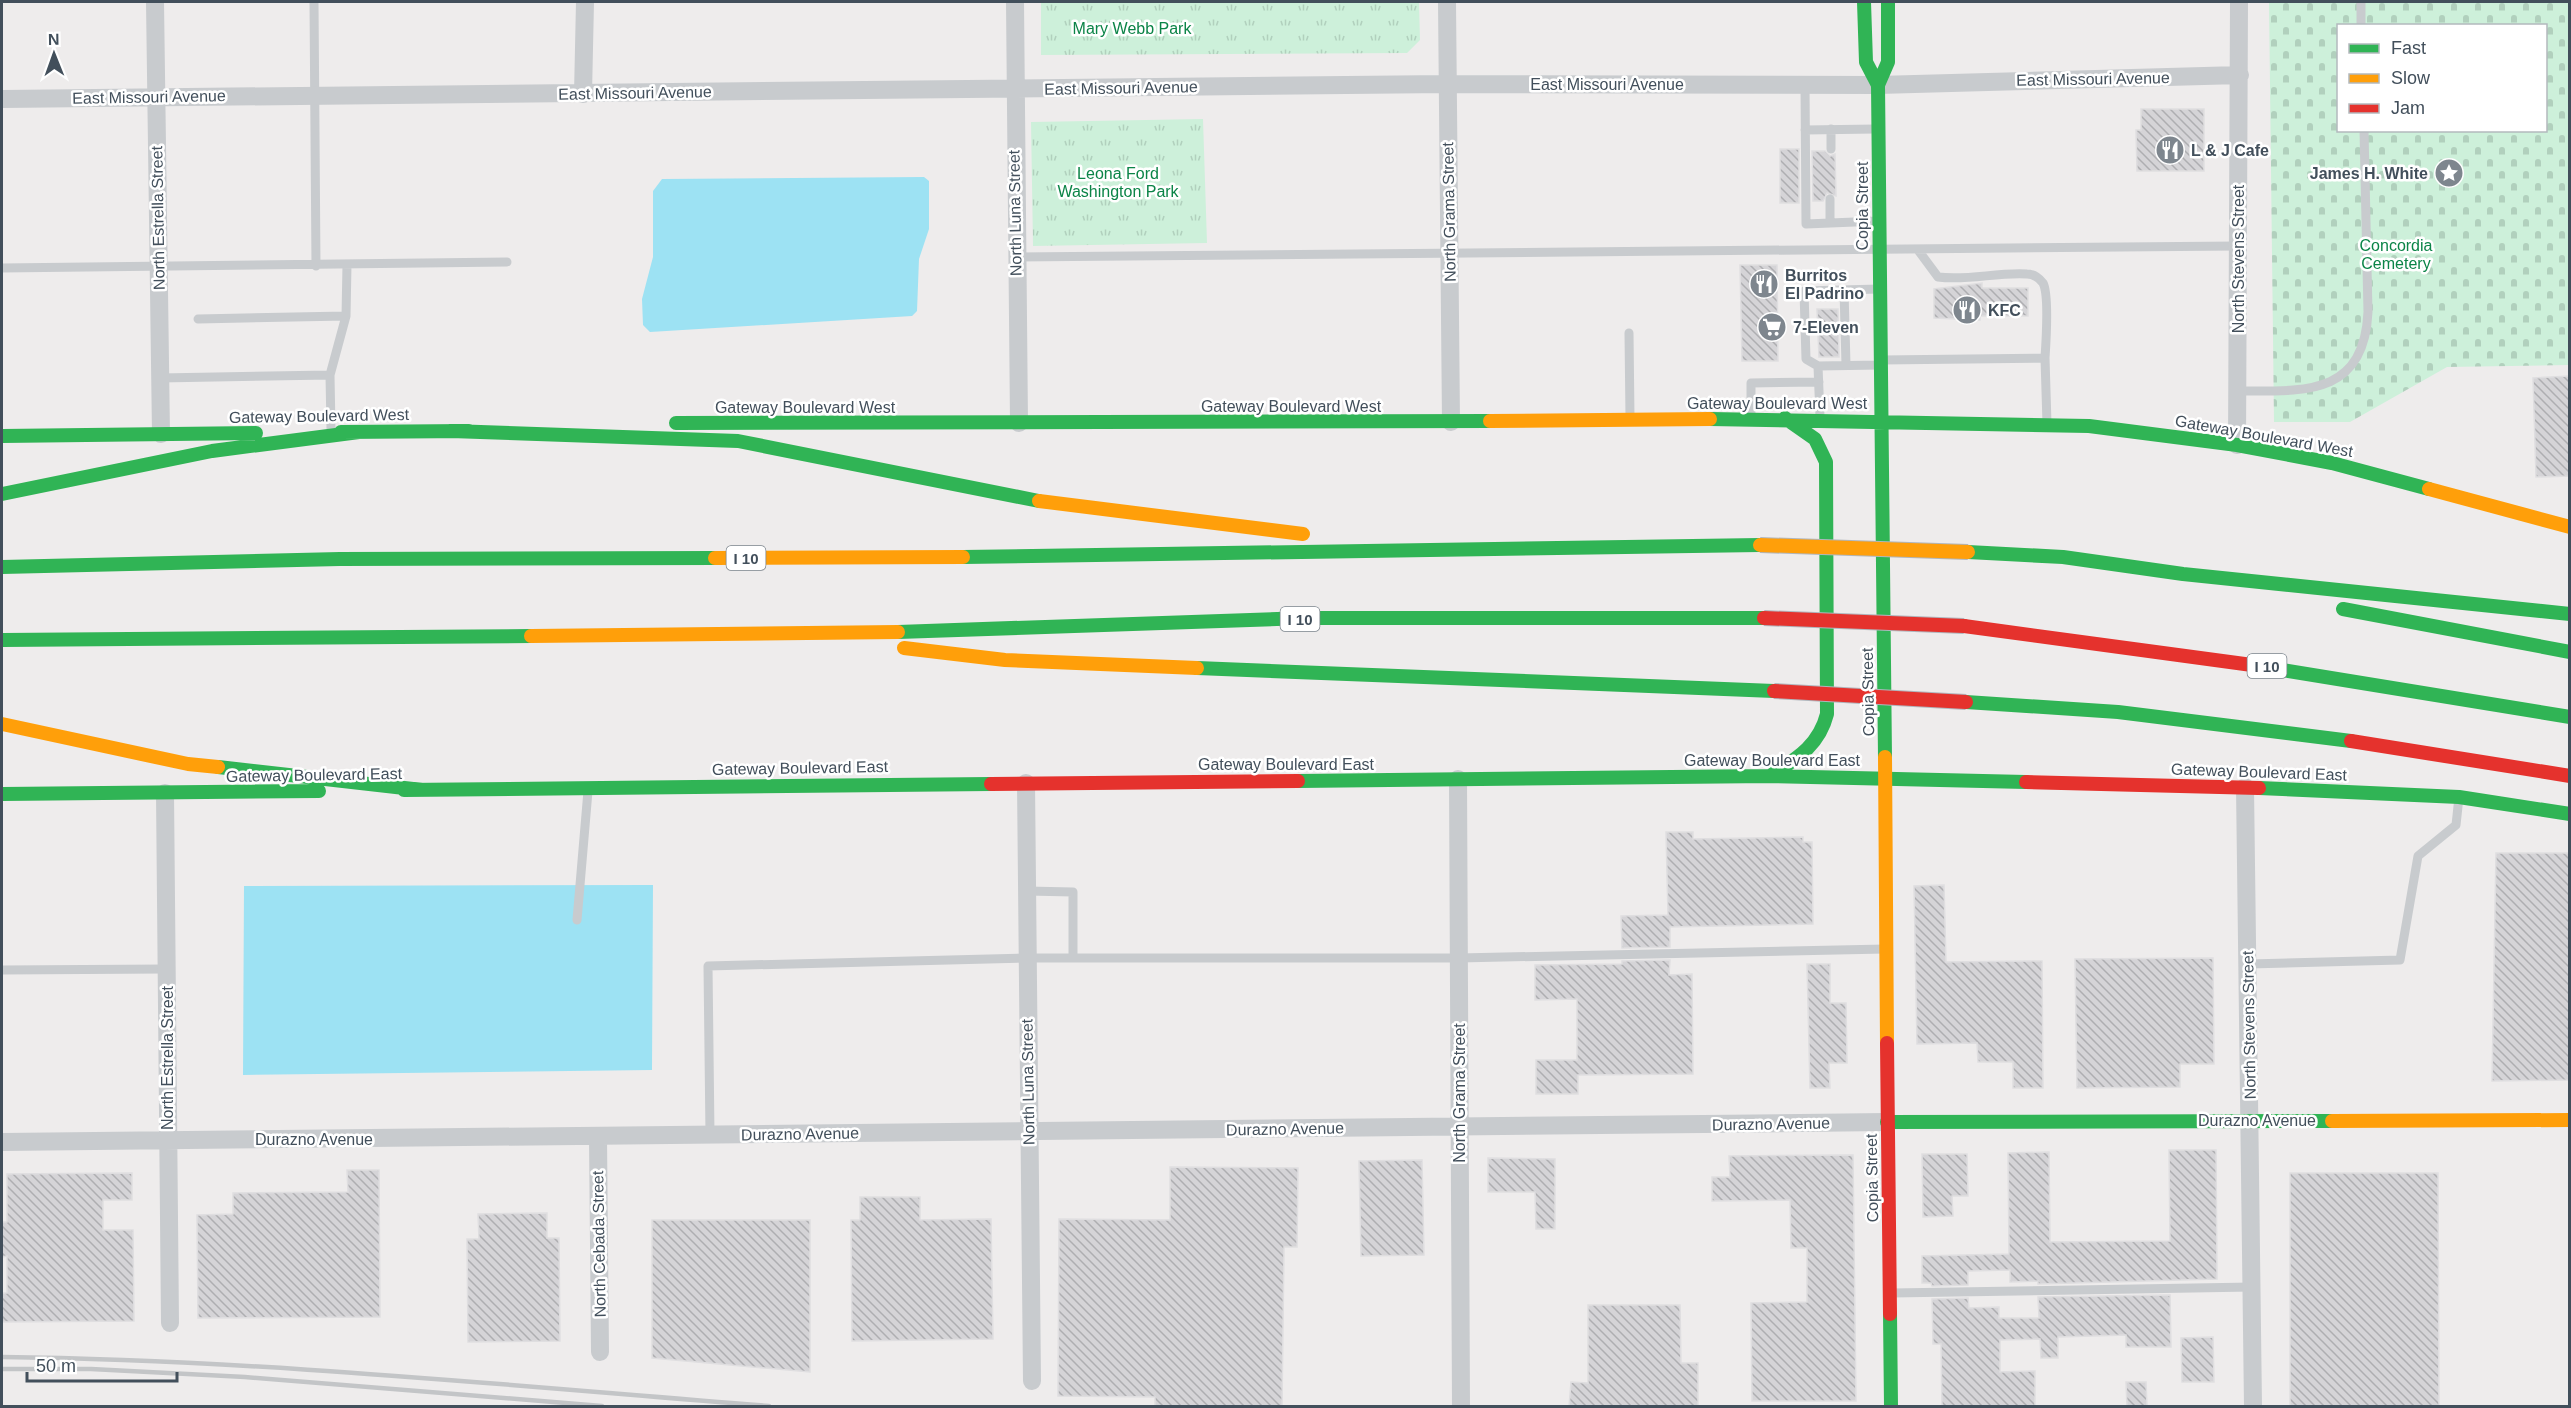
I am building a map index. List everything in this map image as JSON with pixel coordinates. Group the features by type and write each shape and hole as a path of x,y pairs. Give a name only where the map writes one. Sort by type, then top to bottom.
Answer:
{"main road":[{"name":"Copia Street","path":"1864,2 1866,62 1878,85"},
{"name":"Copia Street","path":"1888,2 1888,62 1878,85 1878,129 1891,1407"},
{"name":"Gateway Boulevard West","path":"2,436 583,429 661,423 1451,422 1785,418 2047,424 2132,430 2237,445 2332,463 2570,527"},
{"path":"1770,776 1814,744 1821,735 1827,714 1826,462 1815,439 1785,418"},
{"path":"451,431 695,437 738,441 986,492 1077,508 1329,536 1491,549"},
{"path":"2,494 212,451 359,432"},
{"name":"I 10","path":"2,567 352,559 1022,557 1760,545 2062,557 2183,574 2310,602"},
{"path":"2183,574 2570,614"},
{"path":"2333,607 2570,652"},
{"name":"I 10","path":"2,640 837,634 1305,618 1764,618 1964,626 2087,639 2213,657 2570,717"},
{"path":"837,634 916,650 1005,660 1774,691 2082,708 2223,723 2440,753 2570,776"},
{"path":"2,724 188,764 422,790"},
{"name":"Gateway Boulevard East","path":"2,794 1770,776 2245,787 2459,798 2570,814"},
{"name":"Durazno Avenue","path":"1887,1122 2251,1119 2570,1120"}],"street":[{"name":"North Estrella Street","path":"155,2 161,434"},
{"path":"583,94 585,2"},
{"name":"North Luna Street","path":"1014,2 1015,257 1019,423"},
{"name":"North Grama Street","path":"1447,2 1451,422"},
{"name":"North Stevens Street","path":"2237,445 2239,2"},
{"name":"East Missouri Avenue","path":"2,99 1447,84 1878,85 2240,75"},
{"name":"North Grama Street","path":"1458,779 1461,1407"},
{"name":"North Luna Street","path":"1026,783 1032,1381"},
{"name":"North Stevens Street","path":"2245,787 2253,1407"},
{"name":"North Estrella Street","path":"165,793 170,1323"},
{"name":"Durazno Avenue","path":"2,1142 1887,1122"},
{"name":"North Cebada Street","path":"598,1137 600,1352"}],"lane":[{"path":"314,2 316,266"},
{"path":"2361,2 2361,24"},
{"path":"1805,84 1806,224 1879,221"},
{"path":"1831,129 1831,149"},
{"path":"1806,130 1878,129"},
{"path":"2237,391 2299,391 2317,388 2337,376 2361,350 2366,339 2368,312 2364,132"},
{"path":"1830,199 1830,223"},
{"path":"1015,257 1450,251 1879,251 2238,246"},
{"path":"1918,250 1938,276 1977,278 2028,274 2037,277 2044,284 2047,336 2045,358 2047,424"},
{"path":"2,268 507,262"},
{"path":"331,432 330,375 346,316 347,265"},
{"path":"1879,289 1804,291 1806,359 1818,366 1880,362 2045,358"},
{"path":"1844,290 1846,365"},
{"path":"198,319 346,316"},
{"path":"1629,333 1630,420"},
{"path":"1818,366 1820,419"},
{"path":"160,378 330,375"},
{"path":"1751,418 1751,383 1819,382"},
{"path":"577,920 589,787"},
{"path":"2249,964 2400,960 2418,856 2456,825 2459,798"},
{"path":"1027,891 1073,892 1073,958"},
{"path":"710,1135 708,966 1027,958 1459,958 1885,949"},
{"path":"2,970 166,969"},
{"path":"1890,1293 2252,1287"}],"green space":[{"name":"Mary Webb Park","path":"1041,2 1419,2 1420,40 1407,53 1041,55"},
{"name":"Concordia Cemetery","path":"2269,2 2569,2 2569,365 2447,367 2350,422 2274,422"},
{"name":"Leona Ford Washington Park","path":"1203,119 1207,243 1033,246 1031,122"}],"water":[{"path":"924,177 929,181 929,229 919,259 917,311 912,316 650,332 643,325 642,299 653,257 653,191 662,179"},
{"path":"653,885 652,1070 243,1075 244,886"}],"building":[{"name":"L & J Cafe","path":"2141,109 2204,109 2204,171 2137,171 2136,130 2141,130"},
{"path":"1780,149 1799,149 1799,203 1780,203"},
{"path":"1812,151 1825,151 1830,156 1835,154 1836,196 1827,193 1823,201 1813,201"},
{"path":"1740,265 1777,265 1778,361 1742,361"},
{"path":"1982,283 1982,288 2028,288 2028,316 1980,316 1980,320 1934,318 1934,289"},
{"path":"1817,309 1838,309 1839,357 1819,357"},
{"path":"2570,376 2570,476 2536,477 2533,378"},
{"path":"1666,832 1693,832 1693,839 1803,837 1803,842 1812,842 1813,924 1670,927 1670,947 1622,948 1621,916 1668,915"},
{"path":"2496,853 2570,853 2570,1080 2492,1081"},
{"path":"1944,885 1946,962 2042,961 2043,1088 2013,1088 2013,1062 1978,1062 1977,1043 1917,1044 1914,886"},
{"path":"2213,958 2214,1064 2180,1064 2180,1087 2077,1088 2075,959"},
{"path":"1670,960 1669,975 1692,974 1693,1074 1578,1075 1578,1094 1536,1094 1536,1060 1577,1060 1577,999 1535,1000 1535,965 1622,964 1622,961"},
{"path":"1807,964 1830,964 1830,1003 1846,1003 1847,1063 1829,1063 1830,1088 1810,1088"},
{"path":"2169,1150 2216,1150 2217,1279 2038,1284 2038,1281 2010,1282 2010,1270 1968,1271 1968,1285 1932,1286 1931,1283 1922,1283 1922,1256 2009,1254 2008,1153 2049,1152 2050,1242 2170,1241"},
{"path":"1922,1154 1967,1154 1968,1196 1952,1196 1953,1216 1923,1217"},
{"path":"1853,1155 1856,1401 1752,1401 1751,1303 1807,1302 1807,1248 1791,1248 1790,1200 1712,1201 1712,1177 1730,1177 1729,1156"},
{"path":"1488,1158 1555,1159 1555,1229 1536,1229 1535,1192 1488,1192"},
{"path":"1422,1160 1424,1255 1361,1256 1359,1161"},
{"path":"1170,1167 1298,1168 1297,1247 1284,1247 1282,1407 1155,1407 1155,1397 1058,1396 1059,1219 1170,1220"},
{"path":"347,1170 379,1170 380,1317 198,1318 197,1215 233,1214 233,1193 348,1192"},
{"path":"132,1173 132,1200 103,1200 103,1230 133,1230 134,1321 2,1322 2,1293 7,1293 7,1256 2,1257 2,1222 7,1222 7,1174"},
{"path":"2290,1173 2438,1173 2439,1407 2290,1407"},
{"path":"860,1197 920,1197 920,1220 991,1219 993,1339 852,1341 851,1220 860,1220"},
{"path":"547,1213 547,1238 559,1238 560,1341 468,1342 467,1239 479,1239 478,1214"},
{"path":"652,1220 810,1220 810,1372 652,1358"},
{"path":"2170,1295 2171,1347 2126,1347 2126,1335 2058,1337 2058,1358 2041,1358 2040,1339 2000,1340 2000,1372 2035,1371 2035,1407 1942,1407 1941,1344 1933,1344 1932,1299 1968,1298 1969,1308 1999,1307 1999,1318 2039,1318 2038,1297"},
{"path":"1588,1305 1680,1305 1681,1363 1698,1363 1698,1407 1569,1407 1571,1382 1588,1383"},
{"path":"2213,1337 2214,1382 2182,1382 2181,1338"},
{"path":"2126,1382 2146,1382 2147,1407 2127,1407"}],"railway":[{"path":"2,1357 98,1359 290,1369 482,1382 769,1406"},
{"path":"2,1369 91,1369 245,1377 602,1406"}],"traffic: fast":[{"path":"1864,2 1866,62 1878,85"},
{"path":"1885,757 1878,85 1888,62 1888,2"},
{"path":"1770,776 1805,751 1818,735 1827,714 1826,462 1815,439 1785,418"},
{"path":"1710,419 2089,426 2237,445 2332,463 2429,489"},
{"path":"676,423 1490,421"},
{"path":"451,431 738,441 1039,501"},
{"path":"341,432 469,431"},
{"path":"2,494 212,451 359,432"},
{"path":"2,436 256,433"},
{"path":"963,557 1760,545"},
{"path":"1968,552 2063,557 2183,574 2570,614"},
{"path":"2,567 340,559 715,558"},
{"path":"2343,609 2570,652"},
{"path":"898,632 1305,618 1764,618"},
{"path":"2,640 531,636"},
{"path":"2252,665 2570,717"},
{"path":"1197,668 1774,691"},
{"path":"1966,702 2118,712 2351,741"},
{"path":"218,767 422,790"},
{"path":"1298,781 1770,776 2026,782"},
{"path":"404,790 991,784"},
{"path":"2259,788 2459,797 2570,814"},
{"path":"2,794 319,791"},
{"path":"1887,1122 2332,1121"},
{"path":"1890,1314 1891,1406"}],"traffic: slow":[{"path":"1490,421 1710,419"},
{"path":"2429,489 2570,527"},
{"path":"1039,501 1303,534"},
{"path":"1760,545 1968,552"},
{"path":"715,558 963,557"},
{"path":"531,636 898,632"},
{"path":"904,648 1005,660 1197,668"},
{"path":"2,724 188,764 218,767"},
{"path":"1885,757 1887,1043"},
{"path":"2332,1121 2570,1120"}],"traffic: jam":[{"path":"1764,618 1964,626"},
{"path":"1964,626 2252,665"},
{"path":"1774,691 1966,702"},
{"path":"2351,741 2570,776"},
{"path":"991,784 1298,781"},
{"path":"2026,782 2259,788"},
{"path":"1887,1043 1890,1314"}],"place":[{"name":"L & J Cafe","path":"2170,150"},
{"name":"James H. White","path":"2449,173"},
{"name":"Burritos El Padrino","path":"1764,284"},
{"name":"KFC","path":"1967,310"},
{"name":"7-Eleven","path":"1772,327"}]}
